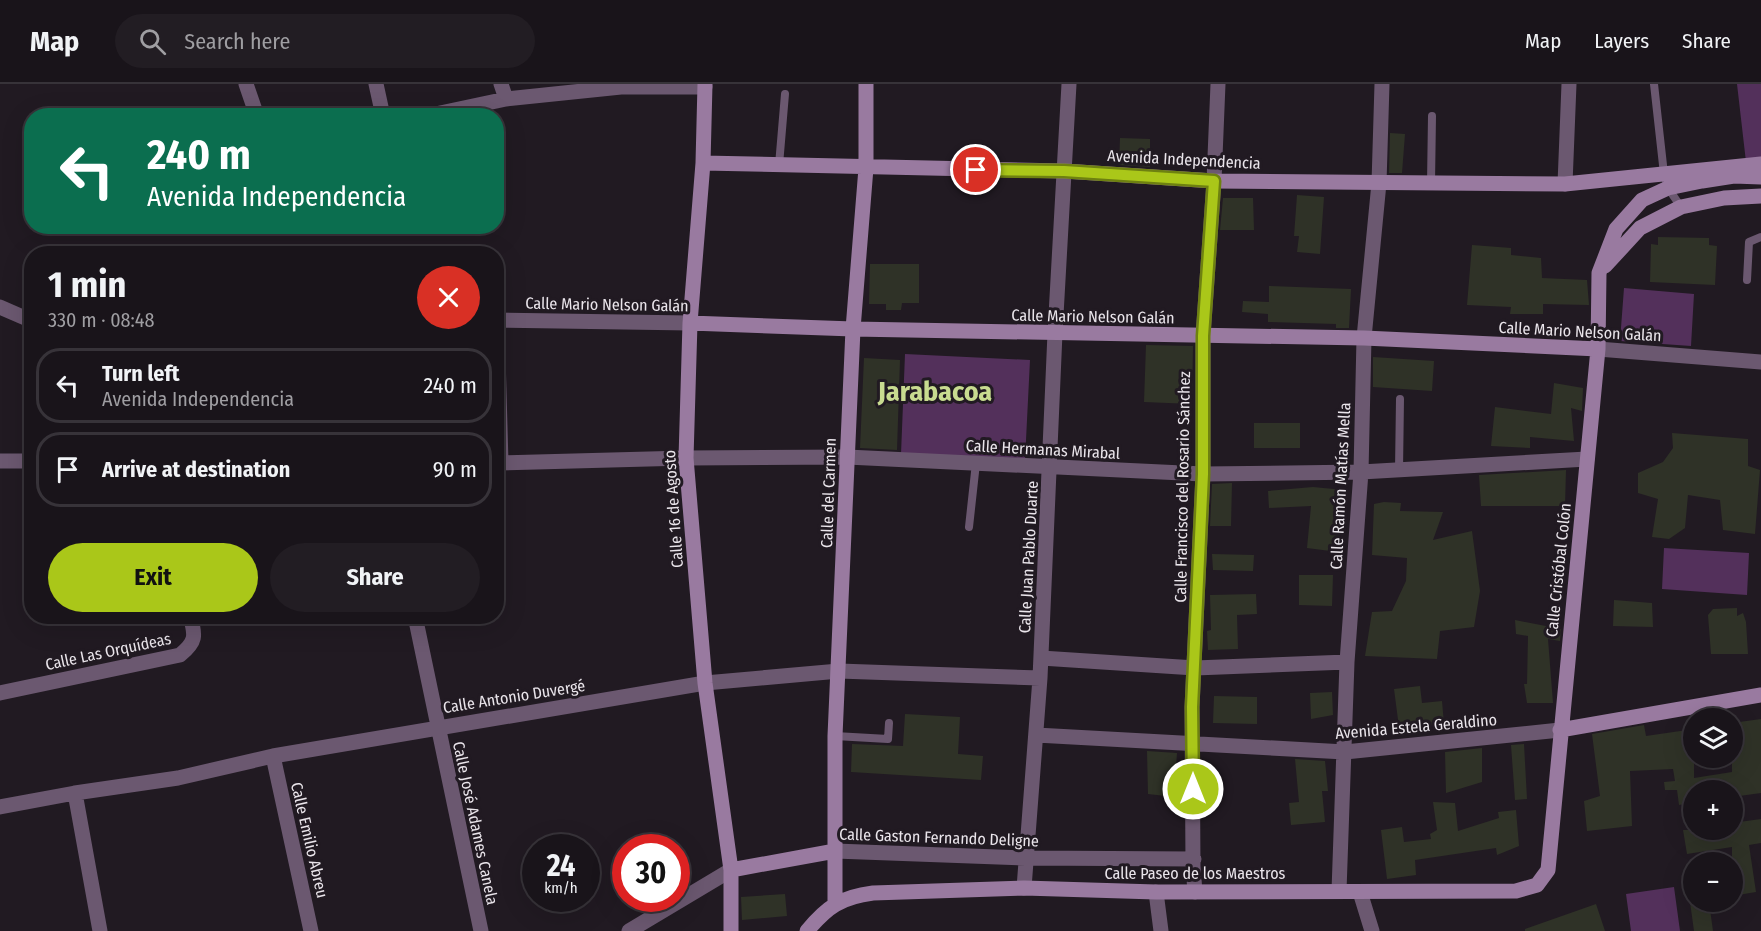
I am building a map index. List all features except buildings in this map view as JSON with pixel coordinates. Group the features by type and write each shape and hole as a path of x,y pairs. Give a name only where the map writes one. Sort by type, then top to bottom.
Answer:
{"street":[{"path":"246,84 254,108"},
{"path":"376,84 381,108"},
{"name":"Calle del Carmen","path":"835,903 835,736 853,329 866,168 867,84"},
{"name":"Calle Juan Pablo Duarte","path":"1024,888 1040,678 1055,333 1069,84"},
{"name":"Calle Francisco del Rosario Sánchez","path":"1195,892 1193,743 1203,474 1203,336 1218,84"},
{"name":"Calle Ramón Matías Mella","path":"1339,891 1347,662 1361,472 1364,338 1379,183 1382,84"},
{"path":"1565,184 1569,84"},
{"path":"452,108 503,92 705,85"},
{"name":"Calle 16 de Agosto","path":"705,85 703,163 690,323 686,458 705,683 731,870 731,931"},
{"name":"Avenida Independencia","path":"703,163 1064,171 1214,181 1565,184 1666,181"},
{"path":"1666,181 1761,164"},
{"path":"1666,181 1734,176 1761,177"},
{"name":"Calle Cristóbal Colón","path":"1548,870 1598,349 1599,273 1616,229 1642,200 1666,181"},
{"path":"1599,273 1640,228 1681,207 1724,198 1761,196"},
{"path":"0,308 24,318"},
{"name":"Calle Mario Nelson Galán","path":"504,320 1364,338 1598,349 1761,362"},
{"name":"Calle Hermanas Mirabal","path":"504,463 847,457 1203,474 1361,472 1587,459"},
{"path":"0,461 24,461"},
{"name":"Calle Las Orquídeas","path":"0,693 180,655 191,645 194,631 192,624"},
{"name":"Calle José Adames Canela","path":"417,624 482,931"},
{"path":"1041,658 1195,668 1347,662"},
{"name":"Calle Antonio Duvergé","path":"0,807 75,792 178,778 273,756 437,727 705,683 839,671 1040,678"},
{"name":"Avenida Estela Geraldino","path":"1036,735 1345,752 1560,730 1761,695"},
{"name":"Calle Emilio Abreu","path":"273,756 311,931"},
{"path":"75,792 100,931"},
{"name":"Calle Gaston Fernando Deligne","path":"629,931 731,870 835,851 1026,858 1194,859"},
{"name":"Calle Paseo de los Maestros","path":"835,903 873,893 1024,888 1156,892 1516,891 1537,885 1548,870"},
{"path":"1156,892 1161,931"},
{"path":"1360,892 1372,931"},
{"path":"807,931 835,903"}],"lane":[{"path":"1654,84 1666,181 1681,207"},
{"path":"779,165 785,94"},
{"path":"1431,183 1432,116"},
{"path":"1747,280 1749,242 1761,237"},
{"path":"1399,470 1400,399"},
{"path":"969,527 976,463"},
{"path":"835,736 888,739 889,723"}],"shaded area":[{"path":"1737,84 1761,84 1761,160 1746,162"},
{"path":"1624,288 1694,294 1691,346 1620,341"},
{"path":"905,354 1030,360 1025,460 901,454"},
{"path":"1664,548 1749,553 1747,595 1662,589"},
{"path":"1674,887 1680,931 1631,931 1626,894"}],"district":[{"name":"Jarabacoa","path":"935,391"}],"route":[{"path":"976,170 1064,171 1214,181 1203,336 1203,474 1192,707 1193,789"}]}
